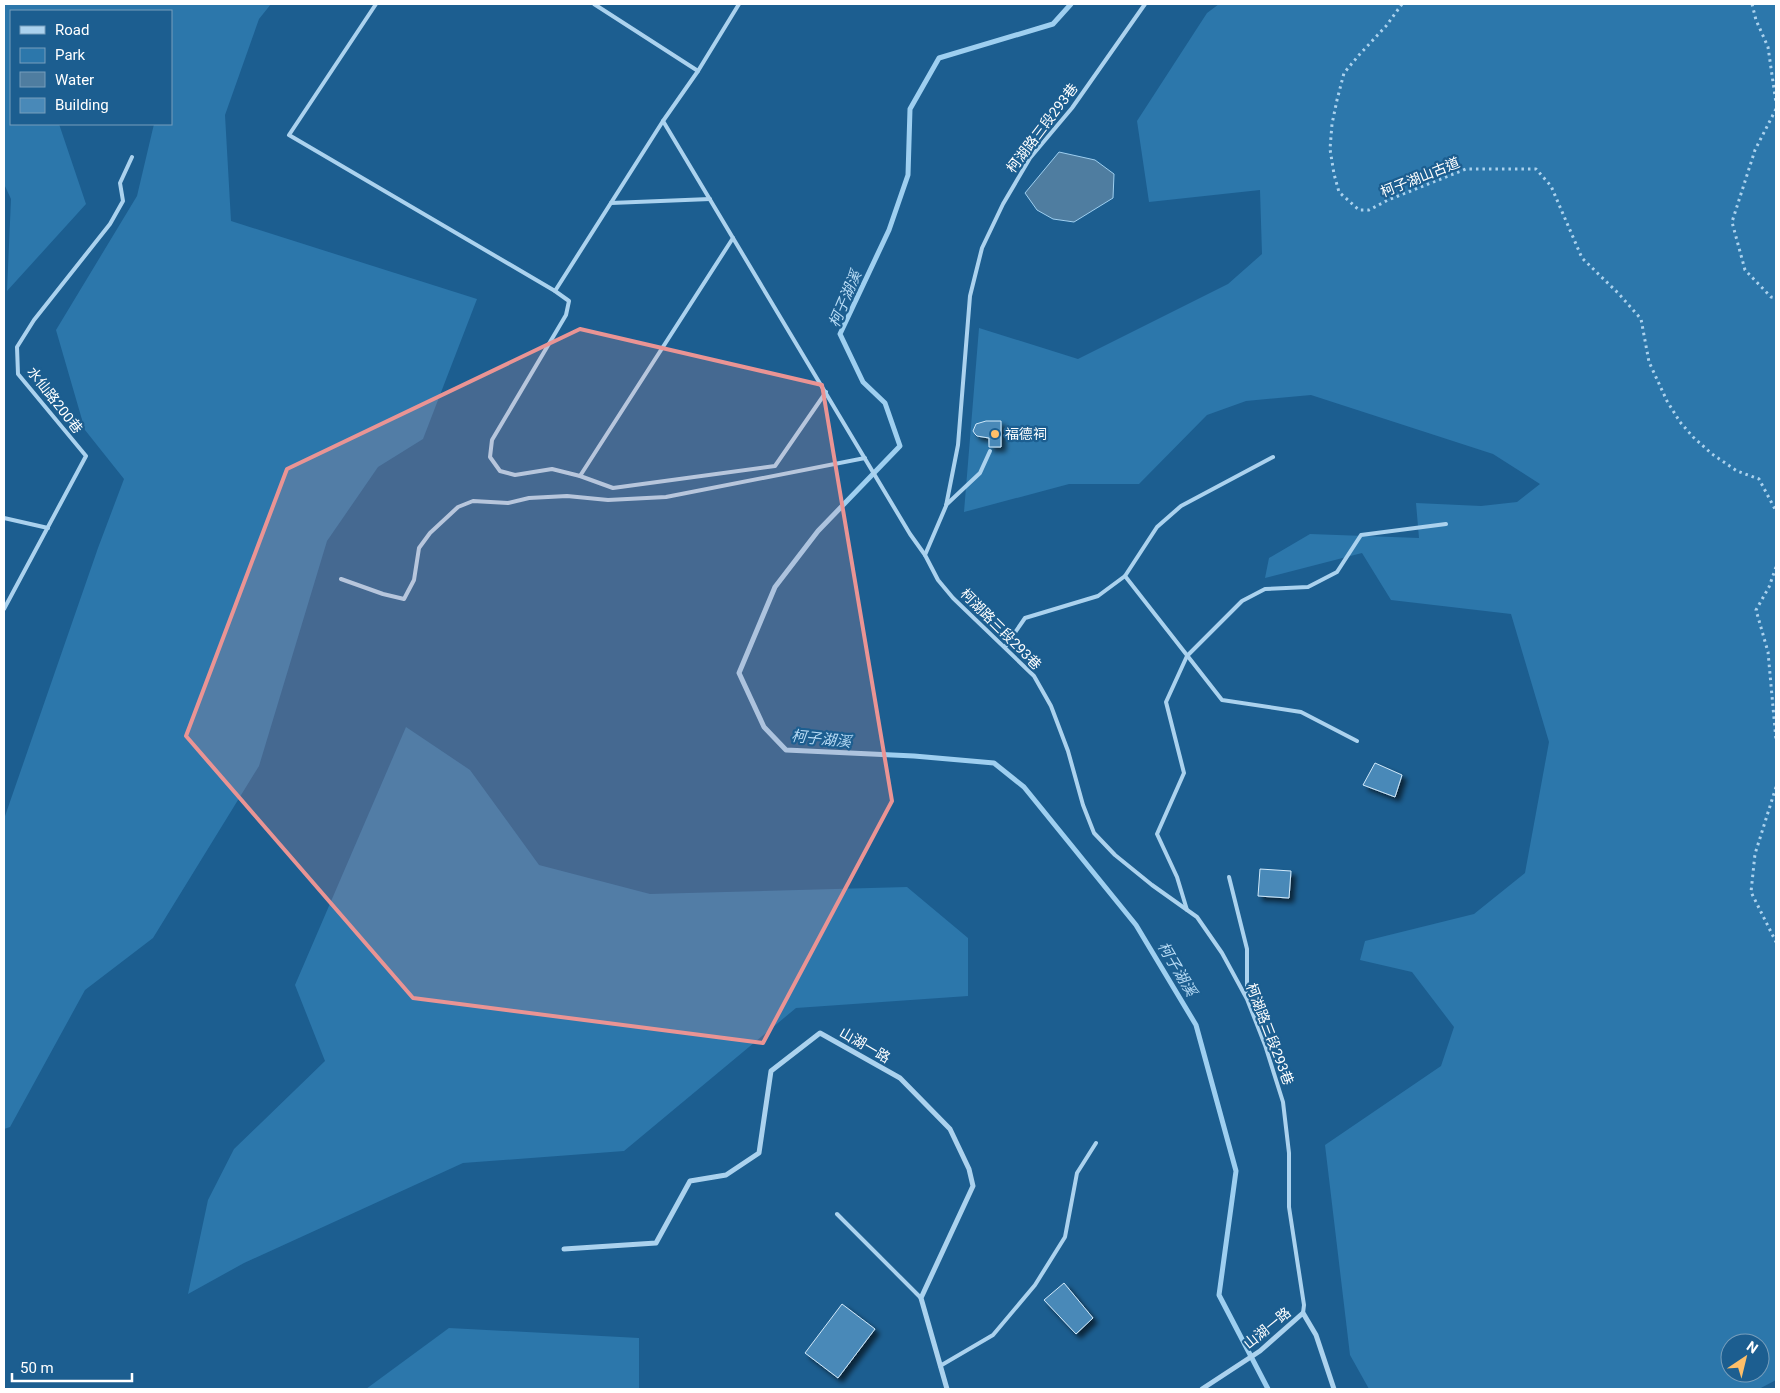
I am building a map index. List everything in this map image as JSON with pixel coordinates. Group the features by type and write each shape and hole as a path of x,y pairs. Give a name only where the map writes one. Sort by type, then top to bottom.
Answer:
{"street":[{"name":"山湖一路","path":"564,1249 656,1243 690,1182 726,1175 759,1153 772,1071 820,1033 900,1078 950,1129 969,1169 973,1186 921,1298"},
{"path":"921,1298 947,1389"},
{"name":"山湖一路","path":"1202,1389 1260,1351 1303,1313 1316,1334 1334,1389"}],"lane":[{"path":"376,4 289,135 569,301 566,315 492,440 490,457 500,471 514,475 552,469 580,476 614,488 775,466 826,392"},
{"path":"594,4 698,71"},
{"path":"555,291 663,121 698,71 739,4"},
{"name":"柯湖路三段293巷","path":"1145,4 1072,108 1030,158 1003,204 982,248 970,296 958,445 946,506 926,555 938,580 953,598 1034,676 1051,706 1068,751 1083,805 1094,833 1115,855 1152,885 1197,917 1222,953 1247,999 1265,1044 1283,1102 1289,1153 1289,1207 1304,1305 1303,1313"},
{"path":"663,121 910,534 926,555"},
{"name":"水仙路200巷","path":"4,609 86,456 18,374 17,347 34,320 110,224 124,201 120,183 132,157"},
{"path":"611,203 710,199"},
{"path":"580,476 733,238"},
{"path":"946,506 980,473 990,451"},
{"path":"1005,647 1025,618 1098,596 1125,576 1157,527 1181,506 1273,457"},
{"path":"341,579 383,594 404,599 414,580 418,548 430,533 458,507 473,500 508,503 530,498 566,496 608,500 666,497 865,458"},
{"path":"4,518 48,528"},
{"path":"1187,910 1177,877 1157,834 1184,773 1166,702 1187,656 1242,600 1265,589 1308,587 1337,572 1361,535 1446,524"},
{"path":"1125,576 1222,700 1301,712 1357,741"},
{"path":"1229,877 1246,949 1247,999"},
{"path":"940,1366 993,1335 1034,1285 1065,1237 1077,1174 1096,1143"},
{"path":"837,1214 921,1298"}],"path":[{"name":"柯子湖山古道","path":"1402,4 1386,26 1344,73 1332,124 1330,149 1339,192 1359,210 1369,210 1388,200 1466,169 1536,169 1550,186 1582,258 1619,294 1641,319 1650,362 1667,401 1680,422 1712,454 1737,471 1759,479 1776,512"},
{"path":"1752,4 1756,20 1768,47 1776,104"},
{"path":"1776,109 1755,150 1732,222 1744,270 1776,298"},
{"path":"1776,567 1769,587 1756,610 1768,652 1776,740"},
{"path":"1776,787 1755,854 1751,892 1776,942"}],"highlighted area":[{"path":"580,329 822,385 892,801 763,1043 413,998 186,736 287,469"}],"green space":[{"path":"4,4 271,4 259,19 225,115 231,221 477,299 423,439 378,467 327,541 259,766 153,938 85,990 10,1127 4,1129 4,819 98,548 124,479 85,430 56,330 137,196 154,125 172,125 172,10 10,10 10,125 59,125 86,204 7,291 11,199 4,184"},
{"path":"1219,4 1776,4 1776,1380 1759,1389 1369,1389 1350,1355 1325,1145 1441,1066 1454,1027 1412,972 1360,960 1365,941 1474,914 1525,873 1549,742 1511,614 1391,600 1362,553 1265,578 1269,558 1310,534 1419,538 1416,503 1481,506 1517,502 1540,484 1493,454 1311,395 1246,401 1207,415 1139,484 1069,484 964,512 979,328 1078,359 1228,284 1262,254 1260,190 1149,202 1137,121 1207,13"},
{"path":"406,727 470,770 539,865 650,894 907,887 968,938 968,996 796,1008 624,1151 463,1163 244,1263 188,1294 208,1200 234,1149 325,1061 295,985"},
{"path":"449,1328 639,1338 639,1389 366,1389"}],"water":[{"path":"1059,152 1095,160 1114,174 1113,198 1074,222 1053,219 1037,210 1025,193"}],"building":[{"name":"福德祠","path":"986,421 1001,421 1001,447 989,447 989,438 977,436 973,431 976,424"},
{"path":"1375,763 1402,775 1395,797 1363,785"},
{"path":"1260,869 1291,871 1289,898 1258,896"},
{"path":"1064,1283 1093,1318 1076,1334 1044,1300"},
{"path":"842,1304 875,1329 838,1378 805,1353"}],"waterway":[{"name":"柯子湖溪","path":"1071,4 1053,24 939,58 910,109 908,175 889,230 840,334 863,382 885,403 900,446 818,531 775,587 739,673 764,727 786,750 914,756 994,763 1024,787 1136,925 1196,1025 1236,1171 1219,1295 1268,1389"}],"place":[{"name":"福德祠","path":"995,434"}]}
